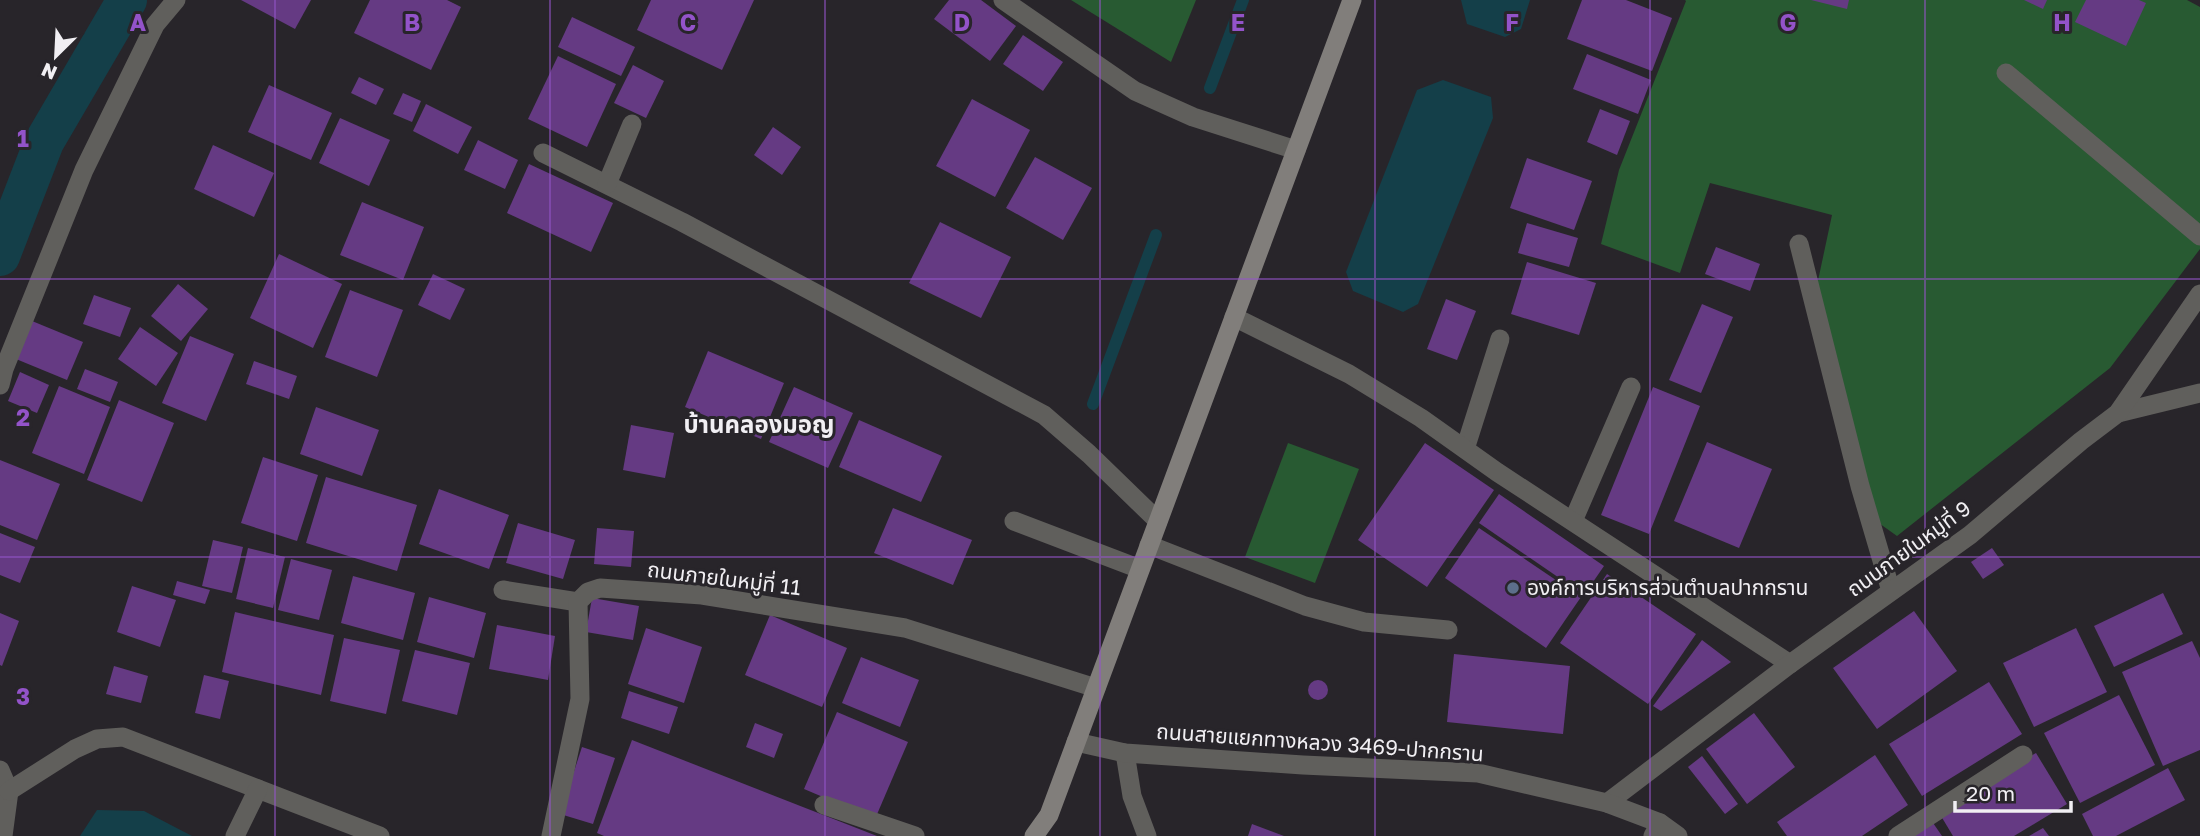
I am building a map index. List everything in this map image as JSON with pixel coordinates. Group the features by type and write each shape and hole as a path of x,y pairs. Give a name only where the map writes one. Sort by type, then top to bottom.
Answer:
{"main road":[{"path":"1047,836 1049,815 1352,0"},
{"path":"1034,836 1049,815"}],"street":[{"path":"0,385 84,170 155,25 176,0"},
{"path":"1003,0 1135,91 1193,117 1296,150"},
{"path":"2006,73 2200,236"},
{"path":"607,184 632,124"},
{"path":"543,153 682,222 1044,415 1158,521"},
{"path":"1799,244 1860,486 1891,591"},
{"name":"ถนนภายในหมู่ที่ 9","path":"1607,803 1790,664 1970,535 2118,413 2200,294"},
{"path":"1234,317 1349,374 1421,418 1790,664"},
{"path":"1465,449 1500,339"},
{"path":"1573,521 1631,387"},
{"path":"2118,413 2200,393"},
{"path":"1014,521 1140,569"},
{"path":"1149,545 1305,606 1364,622 1448,630"},
{"name":"ถนนภายในหมู่ที่ 11","path":"578,602 588,592 600,588 702,595 905,628 1096,688"},
{"path":"503,590 578,602 580,699 551,836"},
{"path":"9,791 97,739 123,737 380,836"},
{"name":"ถนนสายแยกทางหลวง 3469-ปากกราน","path":"1076,742 1125,753 1478,773 1607,803 1657,830 1678,836"},
{"path":"1125,753 1132,796 1147,836"},
{"path":"1898,836 2023,755"},
{"path":"0,770 9,791 3,836"},
{"path":"235,836 258,789"},
{"path":"824,805 915,836"}],"green space":[{"path":"1071,0 1196,0 1171,62"},
{"path":"1685,0 2187,0 2200,7 2200,249 2110,368 1897,536 1876,521 1816,290 1832,215 1710,183 1680,273 1601,244 1619,170"},
{"path":"1288,443 1359,469 1315,583 1245,557"}],"water":[{"path":"1461,0 1530,0 1521,29 1505,37 1467,24"},
{"path":"1443,80 1491,97 1493,118 1418,304 1403,312 1353,291 1346,272 1417,90"},
{"path":"97,810 144,811 192,836 80,836"}],"building":[{"path":"241,0 311,0 295,29"},
{"path":"370,0 447,0 461,7 431,70 354,33"},
{"path":"651,0 754,0 722,70 637,30"},
{"path":"949,0 981,0 1016,26 990,61 934,19"},
{"path":"1582,0 1626,0 1672,18 1652,71 1567,39"},
{"path":"1811,0 1849,0 1847,9"},
{"path":"2024,0 2047,0 2043,9"},
{"path":"2086,0 2139,0 2146,3 2126,46 2075,22"},
{"path":"572,17 635,47 621,76 558,47"},
{"path":"1023,35 1063,62 1043,91 1003,64"},
{"path":"1587,54 1651,80 1638,114 1573,89"},
{"path":"558,56 616,84 587,147 528,119"},
{"path":"633,65 664,81 646,118 614,103"},
{"path":"359,77 384,89 376,105 351,93"},
{"path":"269,85 332,113 311,160 248,132"},
{"path":"403,93 421,101 412,122 393,114"},
{"path":"972,99 1030,130 995,197 936,166"},
{"path":"426,104 472,127 458,154 413,131"},
{"path":"1600,109 1630,121 1617,155 1587,142"},
{"path":"340,118 390,140 369,186 319,163"},
{"path":"773,127 801,147 782,175 754,155"},
{"path":"478,140 518,160 505,189 464,170"},
{"path":"213,145 274,173 254,217 194,189"},
{"path":"1035,157 1092,188 1063,240 1006,208"},
{"path":"1527,158 1592,181 1574,230 1510,208"},
{"path":"529,164 613,203 591,252 507,213"},
{"path":"362,202 424,227 403,280 340,255"},
{"path":"940,222 1011,257 981,318 909,283"},
{"path":"1527,223 1578,238 1569,267 1518,253"},
{"path":"1716,247 1760,264 1750,291 1705,274"},
{"path":"279,254 342,284 313,348 250,318"},
{"path":"1527,262 1596,283 1579,335 1511,314"},
{"path":"433,274 465,289 450,320 418,305"},
{"path":"178,284 208,309 181,341 151,316"},
{"path":"350,290 403,310 377,377 325,357"},
{"path":"94,295 131,308 120,337 83,324"},
{"path":"1446,299 1476,311 1457,360 1427,349"},
{"path":"1702,304 1733,317 1701,393 1669,380"},
{"path":"32,321 83,342 67,380 16,359"},
{"path":"140,327 178,353 156,386 118,359"},
{"path":"190,336 234,354 206,421 162,403"},
{"path":"708,351 784,383 761,439 685,407"},
{"path":"254,361 297,376 289,399 246,384"},
{"path":"85,369 118,382 110,402 77,389"},
{"path":"20,372 49,385 37,413 8,401"},
{"path":"59,386 110,407 84,474 32,453"},
{"path":"794,387 853,413 828,468 769,442"},
{"path":"1653,387 1700,406 1649,534 1601,515"},
{"path":"119,400 174,423 142,502 87,480"},
{"path":"316,407 379,430 362,476 300,454"},
{"path":"859,420 942,456 921,502 839,467"},
{"path":"631,425 674,433 665,478 623,470"},
{"path":"1707,442 1772,469 1739,548 1674,521"},
{"path":"1425,443 1494,490 1427,587 1358,540"},
{"path":"263,457 318,475 297,541 241,523"},
{"path":"0,460 60,484 37,540 0,525"},
{"path":"326,477 417,505 397,571 306,543"},
{"path":"439,489 509,515 489,569 419,544"},
{"path":"1499,494 1604,566 1584,595 1479,523"},
{"path":"893,508 972,540 953,585 874,553"},
{"path":"518,523 575,540 563,579 506,563"},
{"path":"597,528 634,531 631,567 594,564"},
{"name":"องค์การบริหารส่วนตำบลปากกราน","path":"1479,528 1581,597 1546,648 1445,578"},
{"path":"0,533 35,547 20,583 0,575"},
{"path":"213,540 243,547 232,593 202,586"},
{"path":"248,548 285,557 273,608 236,599"},
{"path":"1992,548 2004,565 1983,579 1971,562"},
{"path":"291,559 332,570 319,620 278,610"},
{"path":"1607,574 1696,634 1648,704 1560,643"},
{"path":"353,576 415,593 403,640 341,623"},
{"path":"177,581 210,590 205,604 173,595"},
{"path":"132,586 176,600 160,647 117,632"},
{"path":"2163,593 2183,634 2114,667 2094,626"},
{"path":"429,597 486,613 474,658 417,642"},
{"path":"592,598 639,606 633,640 586,632"},
{"path":"1914,611 1957,671 1877,729 1833,668"},
{"path":"235,612 334,635 321,695 222,672"},
{"path":"0,613 19,621 2,666 0,665"},
{"path":"770,615 847,648 822,707 745,675"},
{"path":"497,625 555,636 548,680 489,669"},
{"path":"646,628 702,647 684,703 628,684"},
{"path":"2076,628 2107,692 2034,727 2003,663"},
{"path":"344,638 400,650 386,714 330,701"},
{"path":"1702,640 1731,662 1661,711 1653,706"},
{"path":"2192,641 2200,658 2200,750 2163,766 2122,672"},
{"path":"415,650 470,663 457,715 402,701"},
{"path":"1454,654 1570,666 1563,734 1447,722"},
{"path":"861,657 919,680 900,727 842,703"},
{"path":"114,666 148,676 141,703 106,694"},
{"path":"204,675 229,681 220,719 195,713"},
{"path":"1318,680 1325,683 1328,690 1325,697 1318,700 1311,697 1308,690 1311,683"},
{"path":"1989,682 2022,734 1922,796 1889,744"},
{"path":"629,691 678,707 669,734 621,718"},
{"path":"2119,695 2155,765 2080,803 2044,733"},
{"path":"837,712 908,742 875,819 804,789"},
{"path":"1754,713 1795,767 1747,804 1706,749"},
{"path":"755,723 783,734 774,758 746,747"},
{"path":"632,740 877,836 604,836 597,833"},
{"path":"582,747 615,758 593,824 560,814"},
{"path":"2036,753 2067,804 2014,836 1953,836 1938,811"},
{"path":"1875,755 1908,805 1862,836 1787,836 1777,822"},
{"path":"1702,756 1738,804 1725,814 1688,767"},
{"path":"2168,768 2185,800 2116,836 2093,836 2082,814"},
{"path":"1931,820 1942,836 1908,836"},
{"path":"1252,824 1284,836 1248,836"},
{"path":"2043,828 2049,836 2029,836"}],"waterway":[{"path":"0,256 44,142 127,0"},
{"path":"1210,88 1243,0"},
{"path":"1093,404 1156,235"}],"place":[{"name":"องค์การบริหารส่วนตำบลปากกราน","path":"1513,588"}],"district":[{"name":"บ้านคลองมอญ","path":"759,425"}]}
